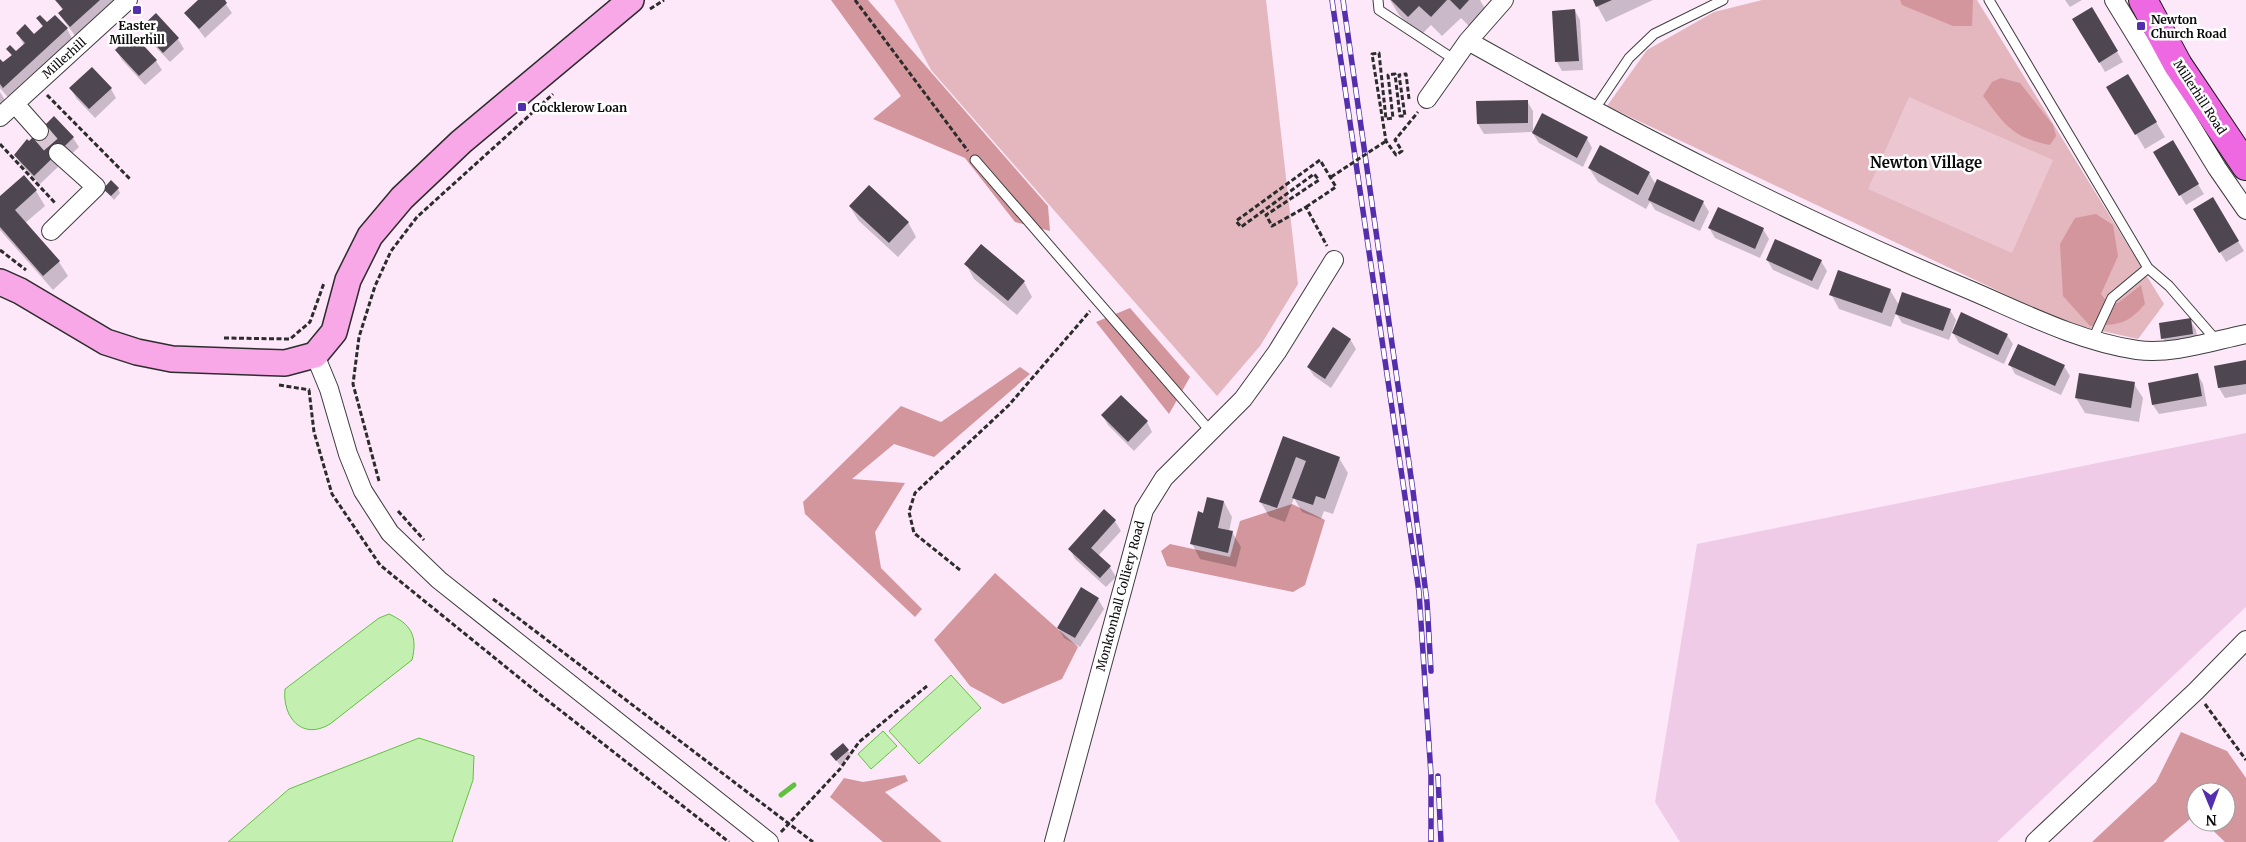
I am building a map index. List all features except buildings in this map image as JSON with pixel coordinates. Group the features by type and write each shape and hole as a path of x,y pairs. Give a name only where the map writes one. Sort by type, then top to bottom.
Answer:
{"main road":[{"name":"Millerhill Road","path":"2143,0 2178,65 2246,166"},
{"path":"0,282 20,291 106,342 137,352 172,358 285,363 315,356 334,332 348,280 370,236 402,198 462,142 638,6"}],"street":[{"name":"Millerhill","path":"0,117 128,0"},
{"path":"1422,106 1468,41 1504,0"},
{"path":"2114,0 2217,168 2246,210"},
{"path":"1468,41 1594,110 1754,192 1920,269 2092,341 2139,350 2170,349 2246,334"},
{"path":"15,104 39,131"},
{"path":"51,231 96,187 58,153"},
{"name":"Monktonhall Colliery Road","path":"1054,842 1144,510 1164,478 1243,399 1278,352 1334,260"},
{"path":"315,356 329,389 348,454 363,491 390,533 439,580 773,839"},
{"path":"2035,842 2196,691 2246,640"}],"lane":[{"path":"1378,0 1380,10 1454,60"},
{"path":"1594,110 1629,58 1654,34 1723,0"},
{"path":"1989,0 2148,268 2169,286 2216,340"},
{"path":"975,160 1212,432"},
{"path":"2092,341 2112,298 2148,268"}],"path":[{"path":"638,6 664,0"},
{"path":"855,0 975,160"},
{"path":"1410,124 1394,140 1402,151 1396,156 1386,141 1372,54 1379,53 1386,118 1393,118 1388,75 1395,74 1400,116 1405,116 1399,75 1406,74 1409,100 1422,106"},
{"path":"37,83 130,179"},
{"path":"380,485 353,384 359,337 375,286 391,251 417,217 557,91"},
{"path":"1332,176 1386,141"},
{"path":"0,144 67,216"},
{"path":"1320,160 1332,176 1336,187 1306,207 1272,226 1266,215 1319,180 1314,174 1241,227 1236,221 1320,160"},
{"path":"1306,207 1334,260"},
{"path":"0,250 33,275"},
{"path":"960,570 914,533 909,512 916,493 1009,405 1099,302"},
{"path":"218,338 290,339 310,322"},
{"path":"395,508 426,542"},
{"path":"491,597 813,842"},
{"path":"773,839 840,769 859,742 927,686"},
{"path":"2196,691 2246,760"}],"shaded area":[{"path":"831,0 868,0 1048,206 1050,231 1015,222 965,158 873,119 901,96"},
{"path":"894,0 1266,0 1298,284 1260,346 1217,396 931,70"},
{"path":"1762,0 1977,0 2164,304 2138,339 2066,323 1607,106 1647,50 1714,12"},
{"path":"1900,0 1973,0 1972,26 1953,26 1902,5"},
{"path":"2001,78 2020,83 2053,125 2056,136 2050,145 2027,138 2011,129 1983,96 1992,82"},
{"path":"1909,97 2053,160 2012,253 1868,189"},
{"path":"2096,214 2113,225 2118,256 2101,294 2107,302 2118,303 2141,285 2145,304 2127,320 2108,325 2090,326 2063,296 2060,244 2075,218"},
{"path":"1130,308 1190,377 1169,414 1096,322"},
{"path":"1020,367 1030,374 934,457 894,444 852,479 905,483 875,532 881,568 922,609 915,617 805,514 803,502 901,406 941,422"},
{"path":"2246,433 2246,607 1997,842 1680,842 1655,802 1697,544"},
{"path":"1292,504 1325,520 1305,585 1293,592 1167,566 1161,551 1170,544 1230,557 1240,521"},
{"path":"995,573 1078,647 1062,679 1003,704 970,686 934,640"},
{"path":"389,614 403,622 411,632 414,644 412,660 330,724 320,729 311,730 303,728 296,723 287,709 285,689 379,618"},
{"path":"951,675 981,708 919,764 889,731"},
{"path":"883,731 897,746 871,769 858,754"},
{"path":"2181,732 2227,751 2246,778 2246,842 2225,842 2214,832 2236,832 2236,782 2186,782 2186,822 2163,842 2092,842 2156,782"},
{"path":"419,738 474,756 473,780 452,842 228,842 289,789"},
{"path":"905,775 908,781 885,792 942,842 883,842 830,797 844,778 863,782"}],"waterway":[{"path":"781,795 794,785"}],"tunnel":[{"path":"39,131 58,153"}],"railway":[{"path":"1332,0 1419,592 1431,775 1431,842"},
{"path":"1343,0 1413,491 1427,602 1431,671"},
{"path":"1438,776 1441,842"}],"place":[{"name":"Easter Millerhill","path":"137,10"},
{"name":"Newton Church Road","path":"2141,26"},
{"name":"Cocklerow Loan","path":"522,107"}],"district":[{"name":"Newton Village","path":"1926,162"}]}
